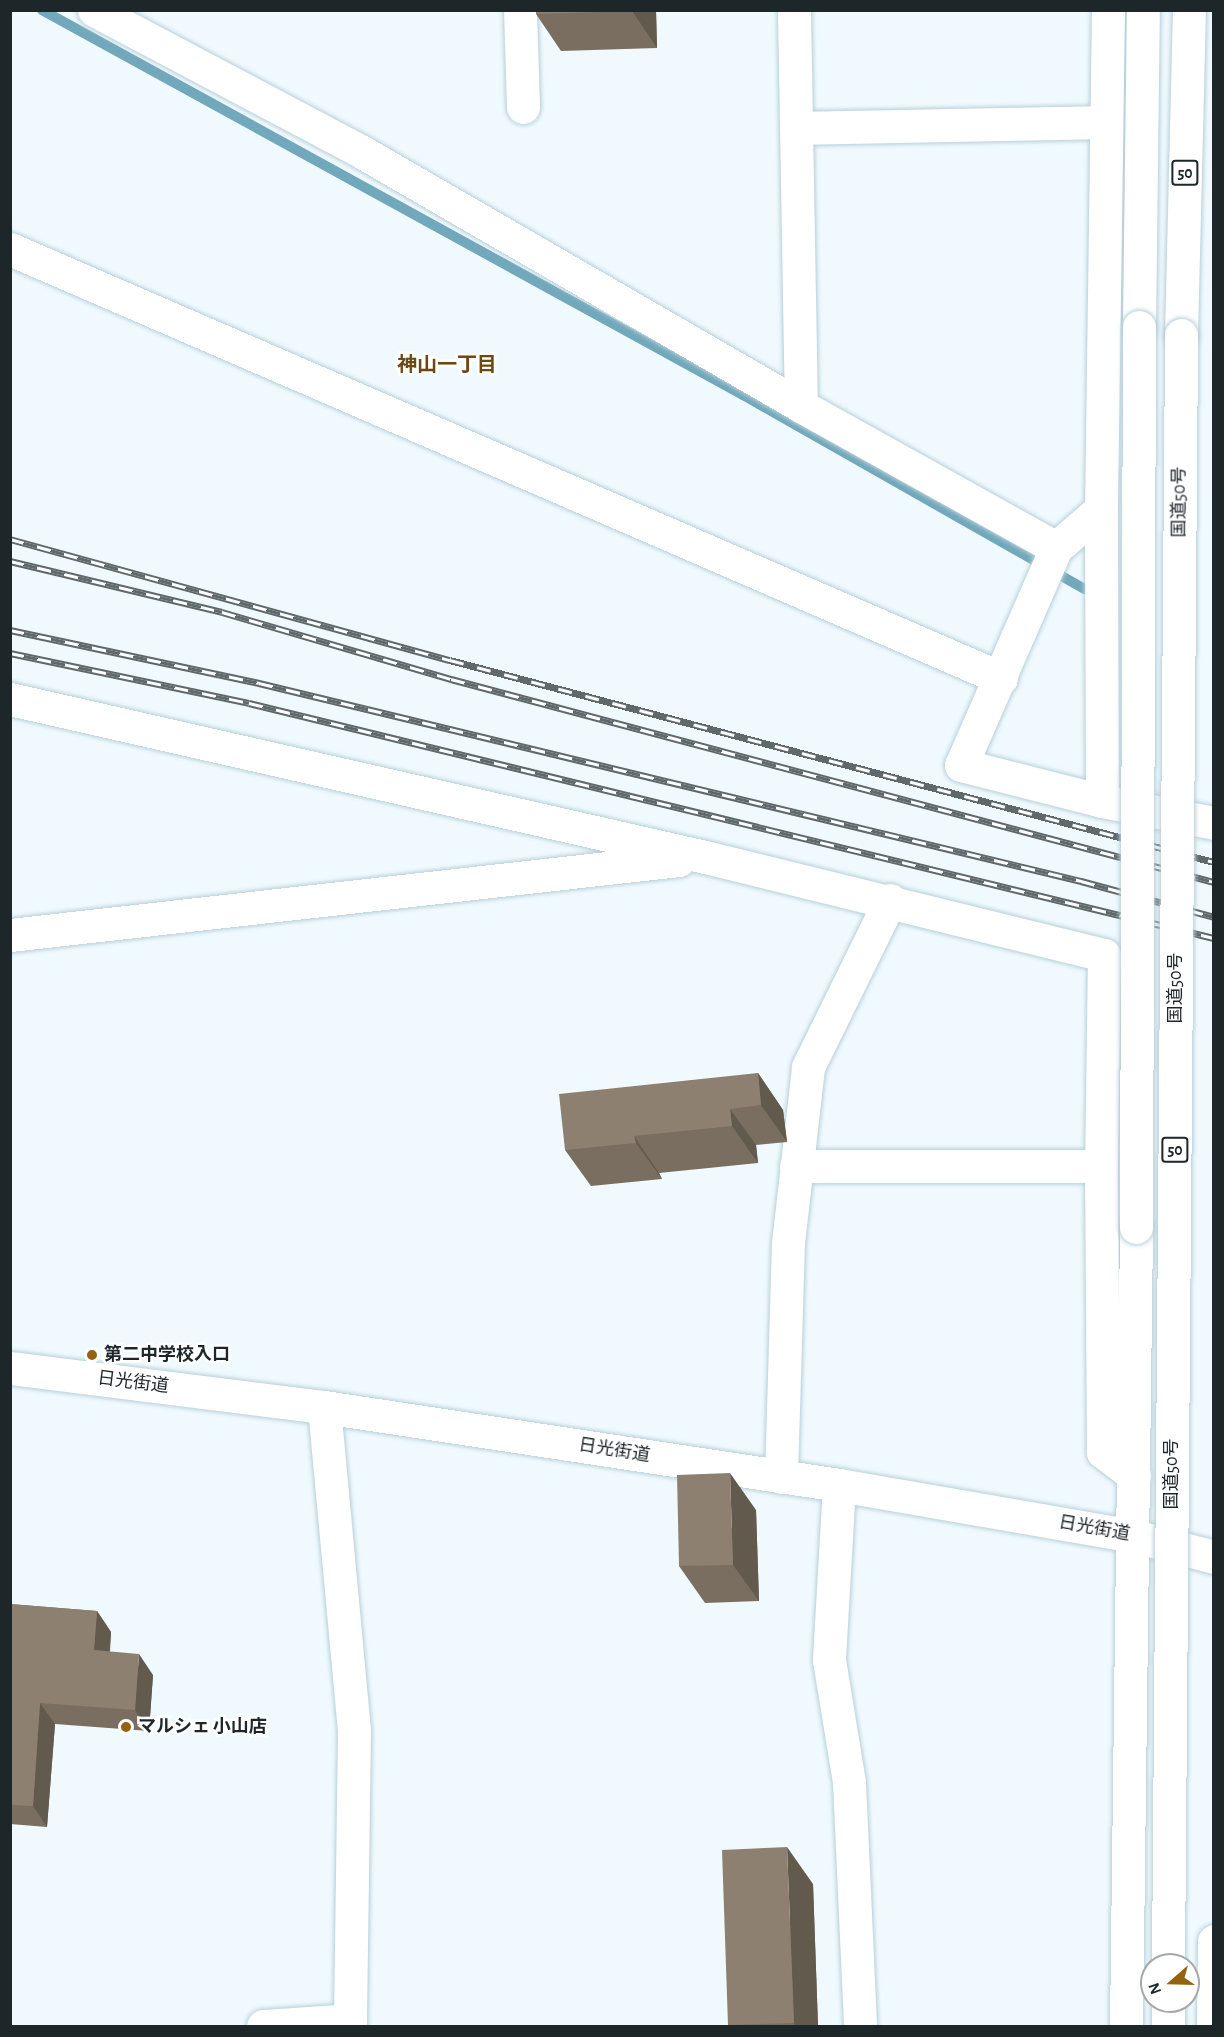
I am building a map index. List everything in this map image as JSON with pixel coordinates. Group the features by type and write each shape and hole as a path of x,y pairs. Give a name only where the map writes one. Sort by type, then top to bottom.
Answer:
{"main road":[{"path":"94,10 362,152 801,406 1056,548"},
{"path":"520,10 523,107"},
{"path":"794,10 801,406"},
{"path":"1102,801 1101,509 1108,10"},
{"path":"1126,2026 1134,1536 1139,327 1143,10"},
{"name":"国道50号","path":"1168,1953 1181,334 1189,10"},
{"path":"796,128 1106,122"},
{"path":"10,249 1001,678"},
{"path":"1101,509 1056,548 962,765 1102,801 1214,823"},
{"path":"10,699 890,900 1104,955 1101,1166 1103,1452 1134,1475"},
{"path":"10,935 705,857"},
{"path":"781,1477 788,1243 808,1067 890,900"},
{"path":"796,1166 1101,1166"},
{"name":"日光街道","path":"10,1368 324,1407 839,1485 1134,1536 1214,1557"},
{"path":"263,2026 350,2023 354,1731 324,1407"},
{"path":"839,1485 829,1660 849,1782 860,2026"},
{"path":"1213,2026 1214,1941"}],"building":[{"path":"536,10 631,10 632,11 536,14"},
{"path":"758,1073 761,1105 730,1109 732,1126 634,1136 636,1143 565,1150 559,1094"},
{"path":"730,1473 733,1565 679,1566 677,1475"},
{"name":"マルシェ 小山店","path":"10,1604 97,1611 94,1650 139,1654 135,1710 40,1703 33,1806 10,1805"},
{"path":"787,1847 794,2023 728,2025 722,1850"}],"waterway":[{"path":"42,10 743,395 1085,589"}],"railway":[{"path":"10,539 450,660 1214,862"},
{"path":"10,561 222,612 451,679 1214,882"},
{"path":"10,630 259,683 1081,881 1214,917"},
{"path":"10,653 249,703 1214,938"}],"place":[{"name":"第二中学校入口","path":"92,1355"},
{"name":"マルシェ 小山店","path":"126,1727"}],"district":[{"name":"神山一丁目","path":"447,365"}]}
